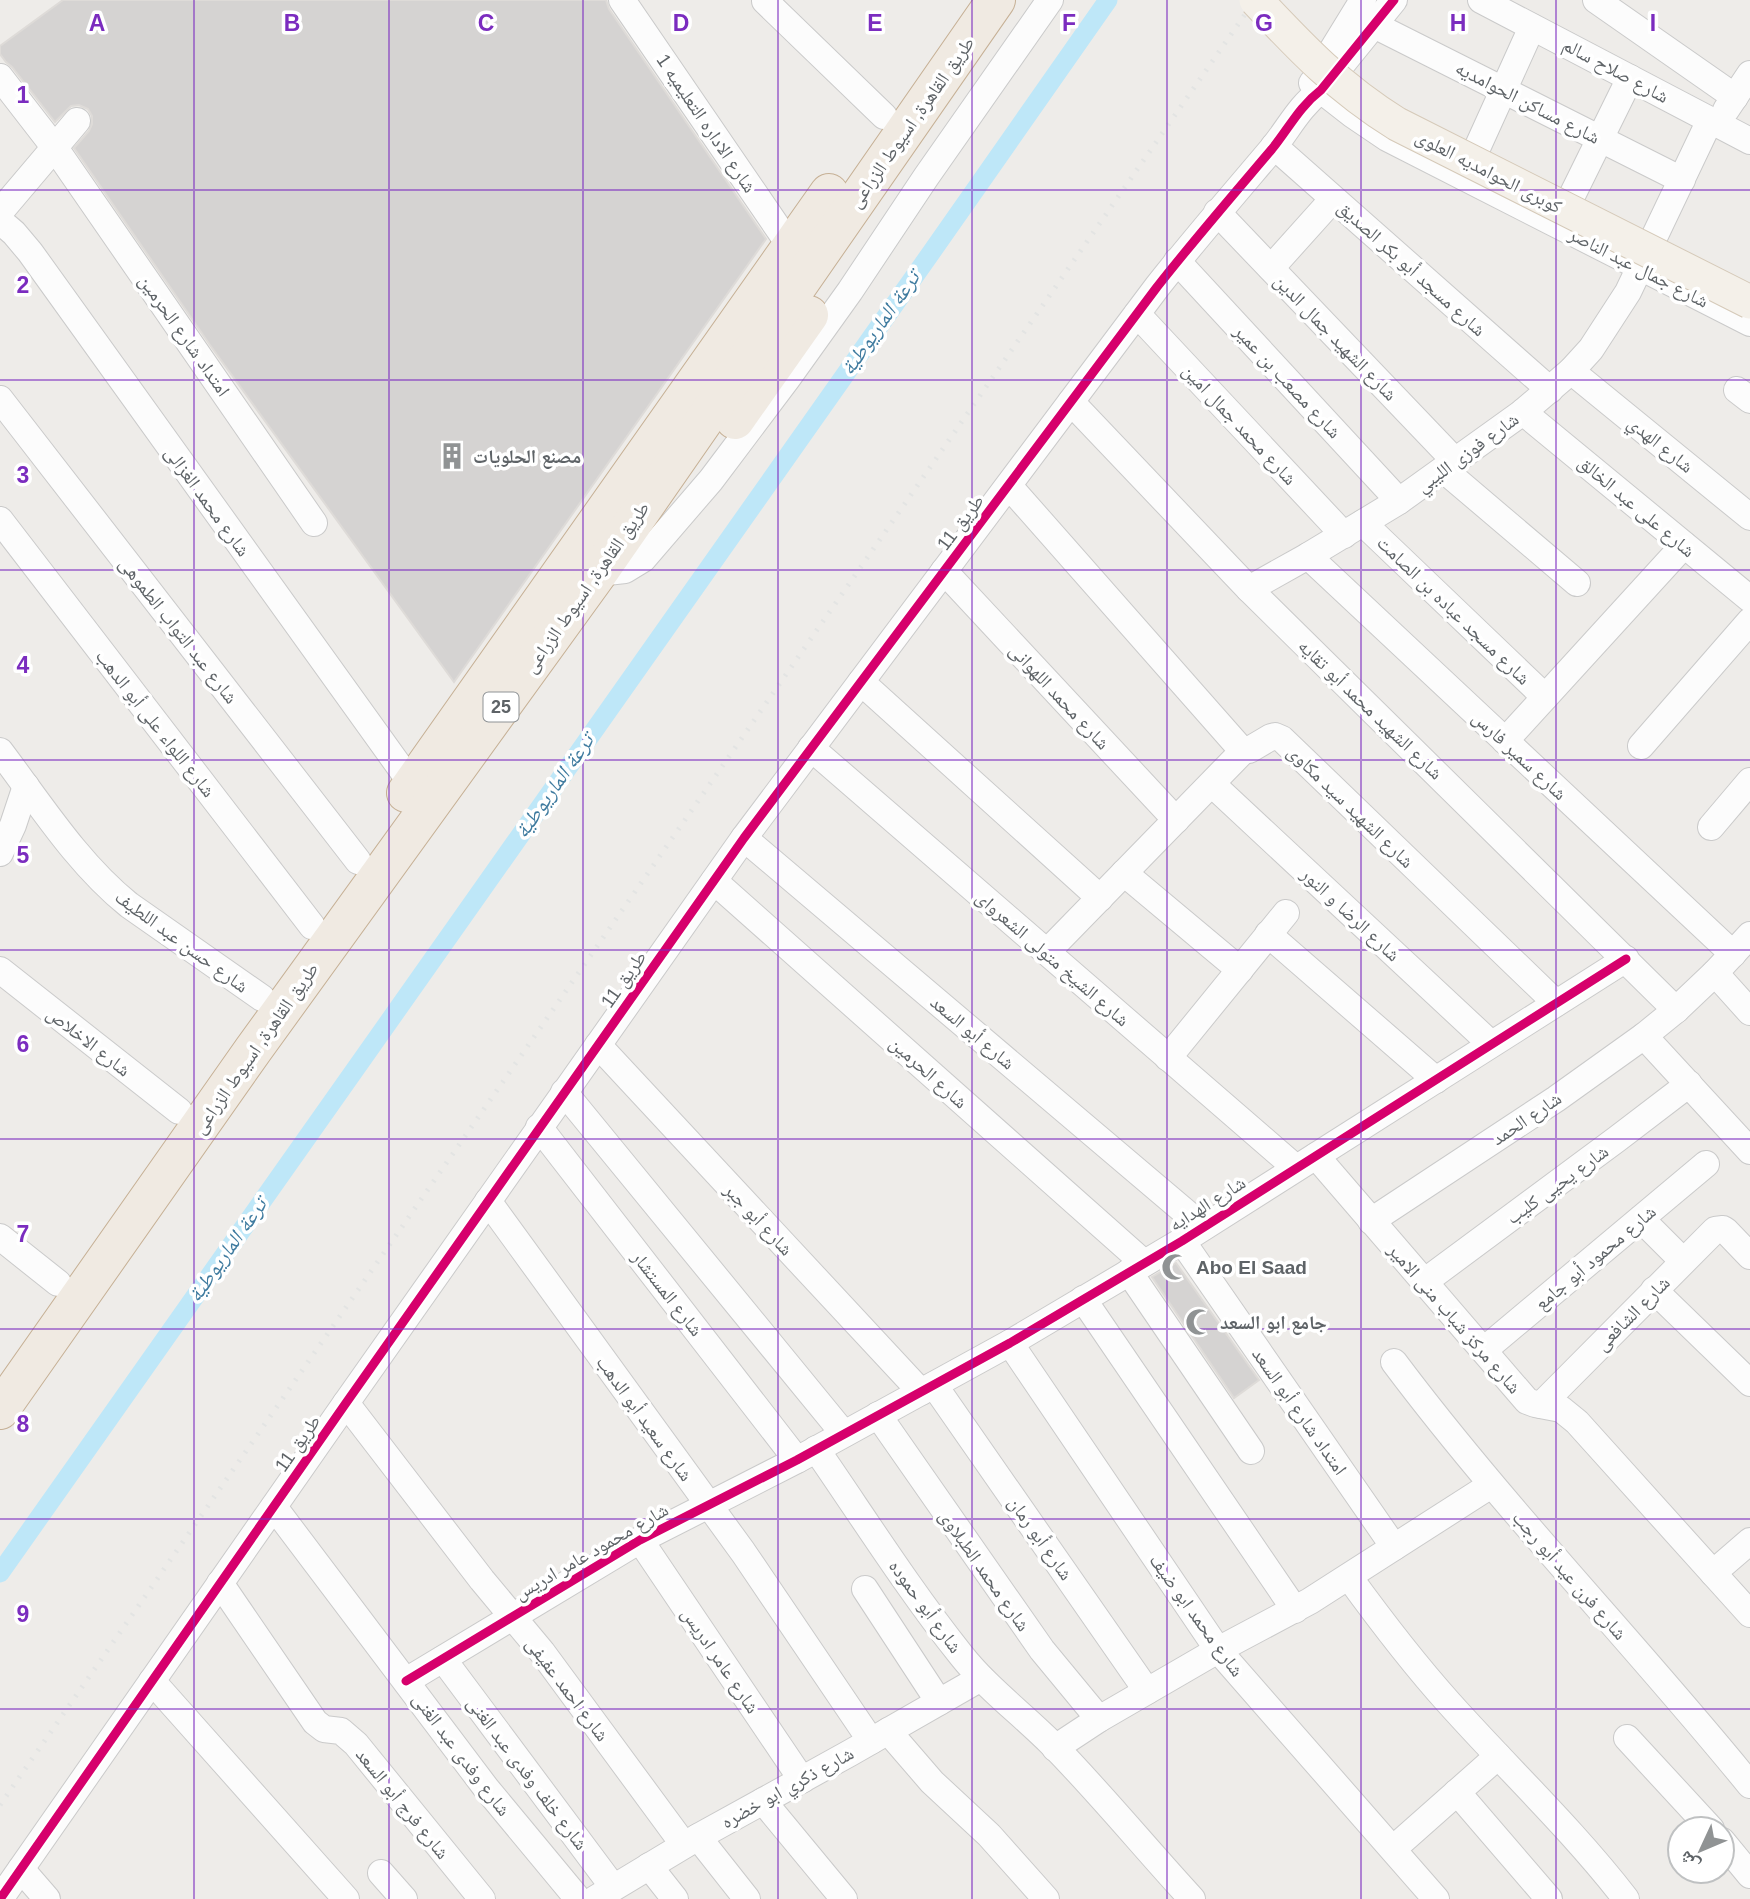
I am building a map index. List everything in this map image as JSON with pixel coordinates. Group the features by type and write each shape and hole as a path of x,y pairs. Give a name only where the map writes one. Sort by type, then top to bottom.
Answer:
{"highway":[{"name":"طريق القاهرة, اسيوط الزراعى","path":"0,1364 262,998 966,0"},
{"name":"طريق القاهرة, اسيوط الزراعى","path":"0,1410 253,1050 598,573 996,0"},
{"path":"635,519 657,510 669,501 708,456 771,371 1023,0"}],"main road":[{"name":"كوبرى الحوامديه العلوى","path":"1256,0 1334,80 1397,124 1750,302"},
{"name":"كوبرى الحوامديه العلوى","path":"1275,0 1338,61 1408,110 1750,284"}],"street":[{"name":"شارع الاداره التعليميه 1","path":"622,0 791,247"},
{"path":"598,573 625,570 643,559 711,480 850,292 926,177 1050,0"},
{"path":"1313,92 1363,0"},
{"path":"1313,92 1394,0"},
{"name":"شارع صلاح سالم","path":"1481,0 1750,141"},
{"path":"1596,0 1735,97"},
{"path":"765,1 884,116"},
{"name":"شارع مساكن الحوامديه","path":"1374,25 1682,180"},
{"path":"1464,177 1532,27"},
{"name":"شارع فوزى الليبي","path":"1249,589 1399,501 1523,412 1571,371 1613,318 1714,122 1750,74"},
{"path":"0,77 55,148"},
{"path":"1558,225 1630,78"},
{"name":"طريق 11","path":"0,1899 744,838 1177,261 1274,146 1313,92"},
{"name":"شارع جمال عبد الناصر","path":"1313,92 1387,138 1750,323"},
{"path":"0,212 77,121"},
{"name":"شارع مسجد أبو بكر الصديق","path":"1274,146 1550,390"},
{"name":"امتداد شارع الحرمين","path":"55,148 314,523"},
{"path":"1270,268 1333,199"},
{"name":"شارع الشهيد جمال الدين","path":"1217,212 1450,466 1577,583"},
{"name":"شارع محمد الغزالى","path":"0,221 30,252 412,784"},
{"name":"شارع مصعب بن عمير","path":"1177,261 1399,501"},
{"name":"شارع محمد جمال امين","path":"1137,314 1354,529"},
{"name":"شارع الهدي","path":"1571,371 1750,517"},
{"name":"شارع عبد التواب الطموهى","path":"0,399 358,861"},
{"name":"شارع الشهيد محمد أبو تقايه","path":"1070,402 1249,589 1676,1010"},
{"name":"شارع على عبد الخالق","path":"1523,412 1750,599"},
{"path":"1009,486 1244,750 1047,953"},
{"name":"شارع اللواء على أبو الدهب","path":"0,520 312,926"},
{"name":"شارع مسجد عباده بن الصامت","path":"1354,529 1545,697"},
{"path":"1505,741 1684,545"},
{"name":"شارع سمير فارس","path":"1308,556 1733,954 1750,1012"},
{"name":"شارع محمد اللهوانى","path":"944,571 1176,820"},
{"path":"1642,746 1750,621"},
{"path":"861,682 1100,898"},
{"name":"شارع الشهيد سيد مكاوى","path":"1244,750 1249,750 1271,737 1282,739 1556,1003"},
{"name":"شارع الشيخ متولى الشعرواى","path":"811,748 1168,1058 1306,1162"},
{"name":"شارع حسن عبد اللطيف","path":"0,751 77,852 114,893 262,998"},
{"path":"1711,827 1750,781"},
{"name":"شارع الرضا و النور","path":"1212,784 1491,1044"},
{"path":"0,853 26,786"},
{"name":"شارع أبو السعد","path":"744,838 1192,1234"},
{"path":"1124,873 1240,970"},
{"name":"شارع الحرمين","path":"714,881 1137,1267 1251,1451"},
{"path":"1168,1058 1286,913"},
{"path":"1269,934 1436,1080"},
{"path":"1676,1010 1733,954"},
{"name":"شارع الهدايه","path":"806,1454 1010,1343 1192,1234 1626,959"},
{"name":"شارع الاخلاص","path":"0,970 179,1111"},
{"name":"شارع الحمد","path":"1371,1221 1556,1099 1676,1010"},
{"path":"1644,1036 1750,1151"},
{"name":"شارع أبو جبر","path":"598,1045 927,1389"},
{"name":"شارع يحيى كليب","path":"1424,1282 1689,1084"},
{"path":"564,1092 844,1434"},
{"name":"شارع المستشار","path":"539,1127 806,1454"},
{"name":"شارع مركز شباب منى الامير","path":"1306,1162 1371,1221 1527,1401 1561,1409 1577,1422 1750,1614"},
{"name":"شارع محمود أبو جامع","path":"1483,1350 1706,1164"},
{"name":"شارع سعيد أبو الدهب","path":"488,1201 708,1505 880,1736 989,1835 1046,1899"},
{"path":"1641,1219 1683,1261"},
{"name":"شارع الشافعى","path":"1541,1405 1715,1230 1727,1231 1750,1256"},
{"name":"امتداد شارع أبو السعد","path":"1192,1234 1394,1548"},
{"path":"0,1237 58,1283"},
{"path":"1654,1290 1750,1383"},
{"path":"1083,1299 1295,1610"},
{"name":"شارع محمد ابو ضيف","path":"1010,1343 1218,1650 1437,1899"},
{"name":"شارع فرن عيد أبو رجب","path":"1394,1362 1492,1485 1750,1785"},
{"name":"شارع أبو رمان","path":"927,1389 1147,1691"},
{"name":"شارع احمد عفيفى","path":"346,1403 482,1580 691,1841 747,1899"},
{"name":"شارع محمد الطبلاوى","path":"878,1415 1042,1650 1100,1719"},
{"name":"شارع محمود عامر ادريس","path":"406,1681 640,1540 806,1454"},
{"name":"شارع أبو حموده","path":"806,1454 981,1678 1055,1748 1192,1899"},
{"path":"1055,1748 1218,1650 1295,1610 1492,1485"},
{"name":"شارع وفدى عبد الغنى","path":"274,1507 486,1788 578,1899"},
{"name":"شارع عامر ادريس","path":"640,1540 802,1780"},
{"path":"1713,1573 1750,1541"},
{"path":"1349,1577 1406,1653 1571,1833 1626,1899"},
{"name":"شارع فرج أبو السعد","path":"220,1583 315,1722 324,1729 341,1731 356,1744 482,1899"},
{"path":"865,1589 939,1702"},
{"name":"شارع خلف وفدى عبد الغنى","path":"443,1659 604,1893"},
{"name":"شارع ذكري ابو خضره","path":"604,1893 981,1678"},
{"path":"152,1681 346,1899"},
{"path":"1627,1738 1698,1815"},
{"path":"1393,1849 1498,1756"},
{"path":"1457,1792 1549,1899"},
{"path":"763,1801 844,1899"},
{"path":"1736,1858 1750,1875"},
{"path":"649,1866 675,1899"},
{"path":"21,1869 47,1899"},
{"path":"381,1873 404,1899"}],"building":[{"name":"مصنع الحلويات","path":"63,0 606,0 609,9 766,239 454,682 210,345 74,148 92,124 88,109 79,105 71,106 55,122 0,54 0,46"},
{"name":"جامع ابو السعد","path":"1176,1263 1259,1380 1234,1398 1152,1277"}],"waterway":[{"name":"ترعة الماريوطية","path":"0,1573 1108,0"}],"railway":[{"path":"0,1805 1255,0"}],"cycle path":[{"path":"0,1899 744,838 1157,287 1394,0"},
{"path":"406,1681 640,1540 797,1460 1010,1343 1182,1241 1626,959"}],"place":[{"name":"مصنع الحلويات","path":"452,456"},
{"name":"Abo El Saad","path":"1175,1267"},
{"name":"جامع ابو السعد","path":"1199,1322"}]}
